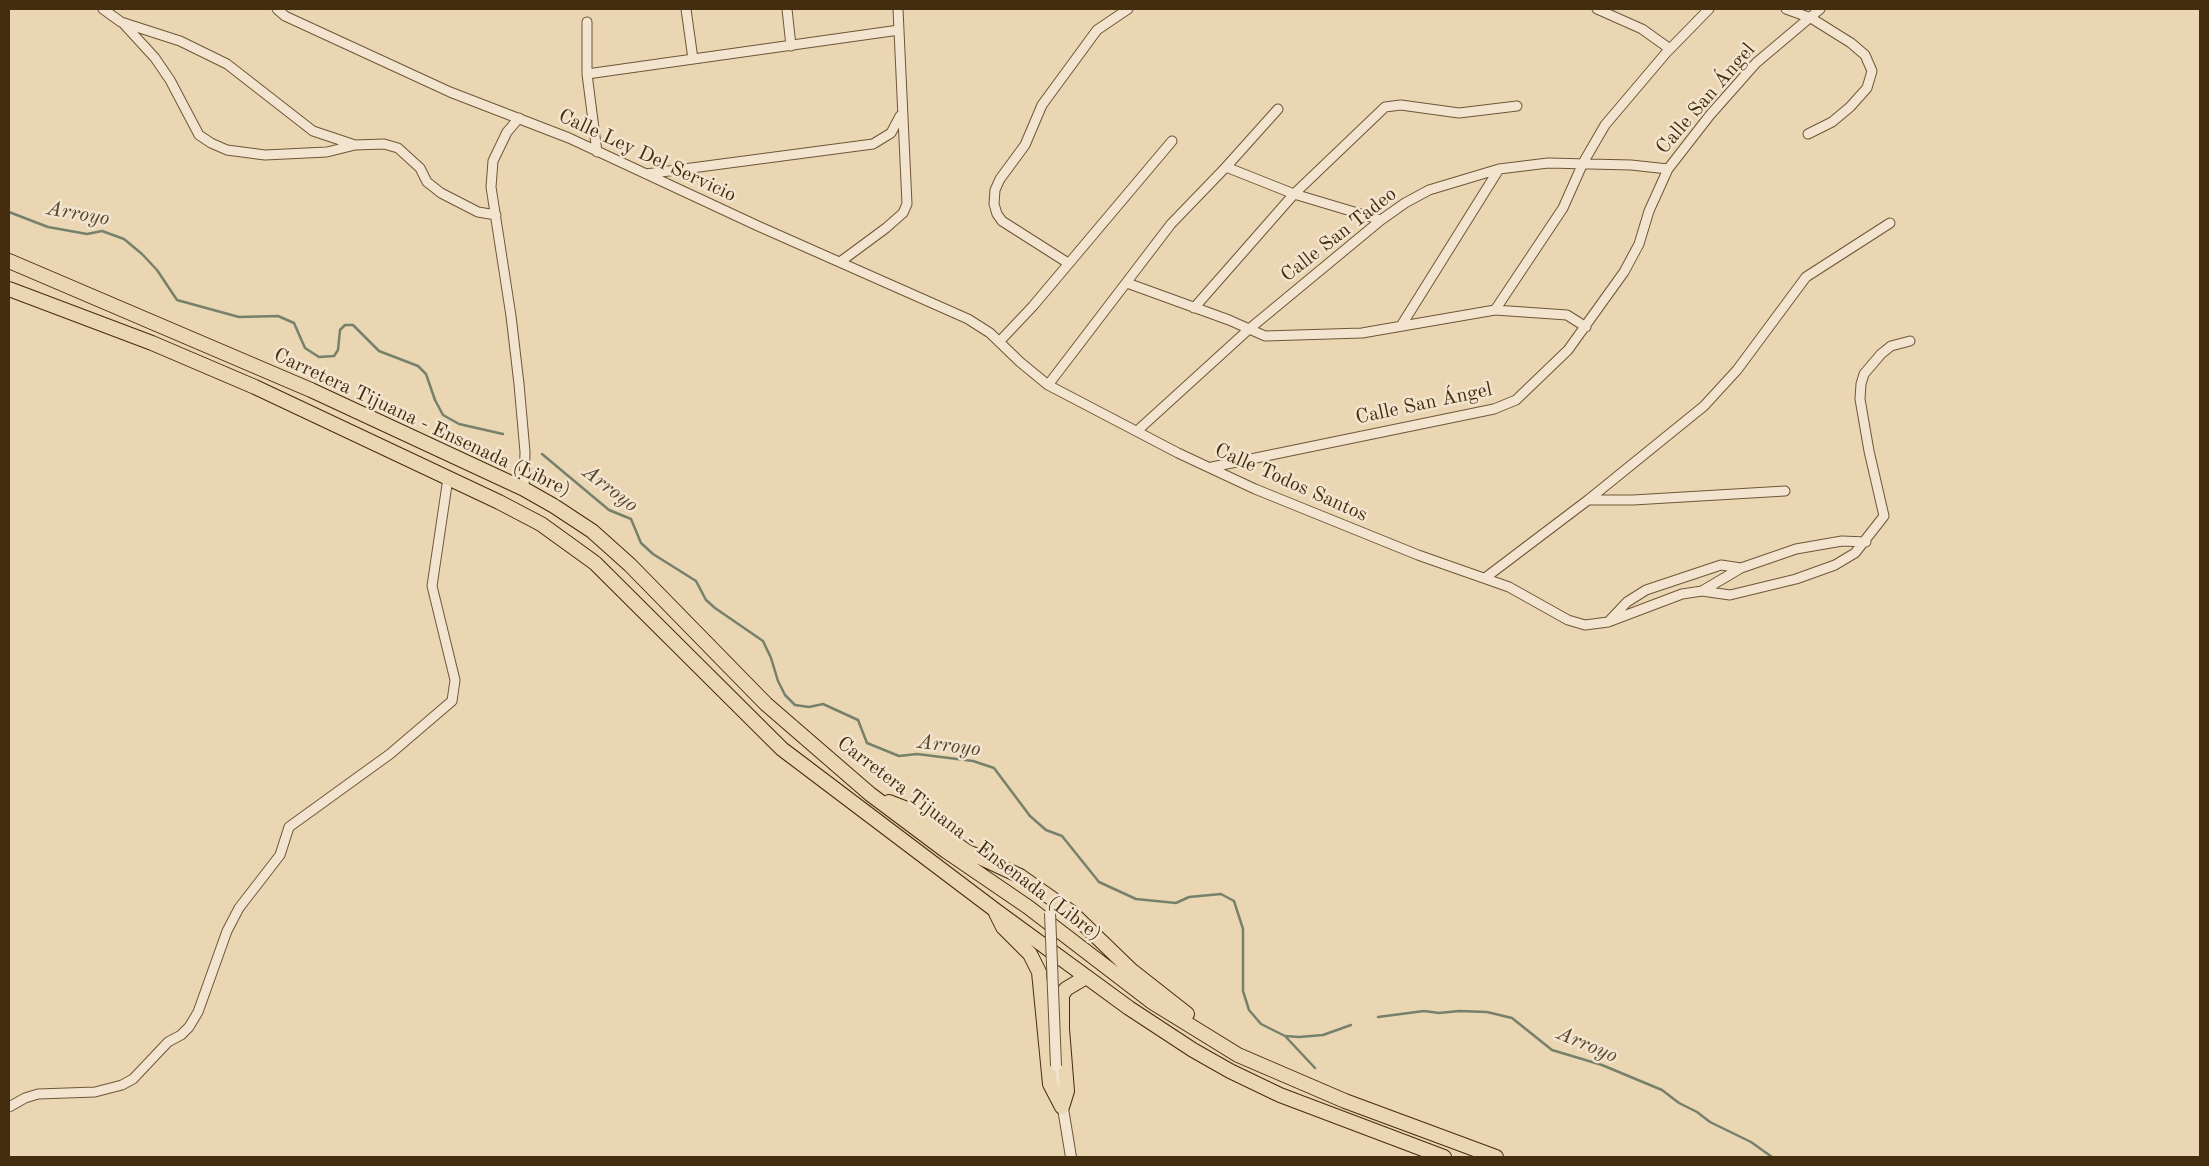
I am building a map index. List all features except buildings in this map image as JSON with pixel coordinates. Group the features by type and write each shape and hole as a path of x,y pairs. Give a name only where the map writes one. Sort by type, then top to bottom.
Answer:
{"highway":[{"name":"Carretera Tijuana - Ensenada (Libre)","path":"9,261 219,349 524,489 574,518 618,554 766,704 870,794 946,851 1028,907 1152,1002 1202,1035 1238,1055 1290,1079 1496,1157"},
{"name":"Carretera Tijuana - Ensenada (Libre)","path":"9,289 152,343 263,391 525,515 566,540 595,563 782,749 994,910 1086,977 1193,1050 1230,1071 1280,1095 1444,1157"},
{"path":"870,794 906,809 966,851 1020,876 1071,912 1131,970 1187,1015 1202,1035"},
{"path":"994,910 1003,927 1030,954 1039,972 1050,1084 1062,1107"},
{"path":"1062,1107 1067,1090 1061,1021 1062,995 1066,989 1086,977"}],"street":[{"path":"103,9 121,22 155,58 170,80 198,135 211,143 227,150 265,155 327,152 355,145 384,144 398,148 420,168 427,182 441,194 478,212 496,215"},
{"name":"Calle Ley Del Servicio","path":"277,9 285,16 450,92 570,138 597,152 968,319 999,342"},
{"path":"686,9 693,59"},
{"path":"787,9 791,46"},
{"path":"840,262 886,228 903,213 907,204 898,9"},
{"path":"1068,263 1002,220 997,214 994,204 995,190 1000,178 1025,145 1042,105 1097,30 1128,9"},
{"path":"1597,9 1642,29 1670,49"},
{"path":"1495,310 1563,208 1604,125 1670,49 1710,9"},
{"path":"1786,9 1811,18 1851,43 1865,56 1872,71 1868,88 1850,108 1832,122 1808,134"},
{"name":"Calle San Ángel","path":"1212,467 1494,409 1516,400 1549,370 1586,327 1632,258 1668,169 1710,115 1756,63 1820,9"},
{"path":"121,22 197,48 227,64 313,131 355,145"},
{"path":"587,22 588,74 597,152"},
{"path":"588,74 899,30"},
{"path":"1194,308 1294,194 1385,107 1401,105 1459,113 1516,106"},
{"path":"1048,385 1171,224 1278,109"},
{"path":"646,174 873,144 883,140 891,133 902,113"},
{"path":"519,118 507,132 493,161 491,187 518,374 525,452 524,489"},
{"path":"999,342 1172,141"},
{"name":"Calle San Tadeo","path":"1137,431 1248,330 1381,220 1405,203 1429,190 1499,169 1548,162 1631,164 1668,169"},
{"path":"1226,167 1294,194 1381,220"},
{"path":"1401,326 1499,169"},
{"path":"1485,578 1588,500 1704,406 1721,389 1806,277 1890,223"},
{"path":"1127,283 1229,320 1248,330 1266,336 1362,333 1495,310 1567,315 1586,327"},
{"path":"1608,622 1682,594 1702,591 1730,595 1796,578 1835,565 1855,553 1866,542 1884,516 1869,451 1860,399 1860,384 1864,374 1881,354 1892,346 1910,341"},
{"name":"Calle Todos Santos","path":"999,342 1048,385 1255,489 1418,555 1509,587 1568,620 1585,625 1608,622"},
{"path":"9,1108 25,1098 38,1094 95,1092 122,1085 133,1079 168,1042 181,1035 189,1027 198,1012 227,931 239,908 280,855 289,828 390,754 452,701 455,680 432,586 448,478"},
{"path":"1588,500 1633,500 1785,491"},
{"path":"1702,591 1741,568 1819,544 1842,541 1866,542"},
{"path":"1608,622 1627,602 1646,590 1722,565 1741,568"},
{"path":"1051,898 1056,1066 1071,1157"}],"waterway":[{"name":"Arroyo","path":"9,212 48,227 87,234 102,231 124,239 157,270 177,300 239,317 278,316 294,323 305,348 319,357 334,356 338,350 340,330 345,325 353,325 379,351 418,366 426,374 435,400 443,415 459,424 503,434"},
{"name":"Arroyo","path":"542,454 609,510 631,519 641,543 653,554 696,581 706,600 763,641 771,658 778,681 785,695 795,705 809,707 823,704 858,720 867,743 899,756 917,754 973,761 994,768 1030,816 1046,830 1062,836 1099,882 1136,899 1176,903 1189,897 1221,894 1234,901 1243,929 1243,991 1249,1010 1261,1024 1285,1036 1299,1037 1323,1035 1351,1025"},
{"name":"Arroyo","path":"1378,1017 1424,1011 1439,1013 1459,1011 1487,1012 1512,1018 1552,1050 1602,1065 1662,1090 1710,1122 1751,1142 1772,1157"},
{"path":"1285,1036 1315,1068"}]}
